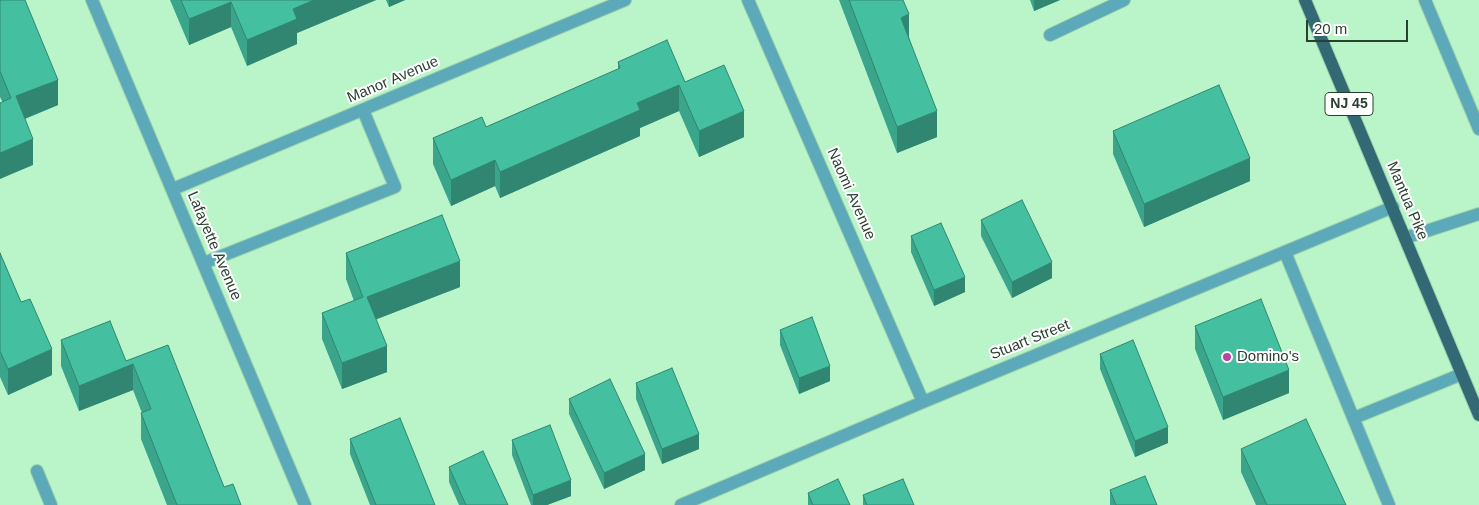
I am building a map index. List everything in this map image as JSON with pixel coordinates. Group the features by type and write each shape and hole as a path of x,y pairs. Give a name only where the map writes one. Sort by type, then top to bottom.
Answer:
{"main road":[{"name":"Mantua Pike","path":"1305,0 1479,415"}],"street":[{"name":"Lafayette Avenue","path":"92,0 305,505"},
{"name":"Manor Avenue","path":"173,189 625,0"},
{"name":"Naomi Avenue","path":"748,0 923,402"},
{"path":"1050,35 1124,0"},
{"path":"1425,0 1479,129"},
{"path":"204,264 395,187 363,110"},
{"name":"Stuart Street","path":"681,505 923,402 1393,208"},
{"path":"1405,238 1479,214"},
{"path":"1285,252 1390,505"},
{"path":"1354,418 1462,374"},
{"path":"37,471 51,505"}],"building":[{"path":"0,0 25,0 58,80 16,96 33,139 0,153 0,103 11,98 0,71"},
{"path":"181,0 314,0 293,9 297,19 247,40 231,2 189,19"},
{"path":"849,0 903,0 909,14 901,18 937,111 897,127"},
{"path":"667,40 685,82 724,65 744,111 699,131 679,85 637,103 640,110 500,172 495,160 451,180 433,138 482,117 486,127 620,68 618,62"},
{"path":"1219,85 1250,158 1144,204 1113,131"},
{"path":"1022,200 1052,262 1012,282 981,220"},
{"path":"442,215 460,261 367,297 387,346 342,363 322,313 363,297 346,253"},
{"path":"941,223 965,277 934,290 911,236"},
{"path":"0,253 21,302 30,299 52,349 8,369 0,351"},
{"path":"1261,299 1289,370 1223,397 1195,326"},
{"path":"812,317 830,366 799,378 780,330"},
{"path":"110,321 126,361 168,345 224,487 233,484 241,505 177,505 141,413 151,409 133,364 79,386 61,340"},
{"path":"1133,340 1168,427 1135,441 1100,354"},
{"path":"672,368 699,434 662,449 636,383"},
{"path":"610,379 645,454 604,473 569,399"},
{"path":"400,418 435,505 376,505 350,439"},
{"path":"1306,419 1346,505 1267,505 1241,449"},
{"path":"550,425 571,480 533,495 512,440"},
{"path":"483,451 508,505 466,505 449,467"},
{"path":"1145,476 1157,505 1116,505 1110,490"},
{"path":"838,479 850,505 813,505 808,493"},
{"path":"903,479 914,505 867,505 863,495"}],"place":[{"name":"Domino's","path":"1227,357"}]}
